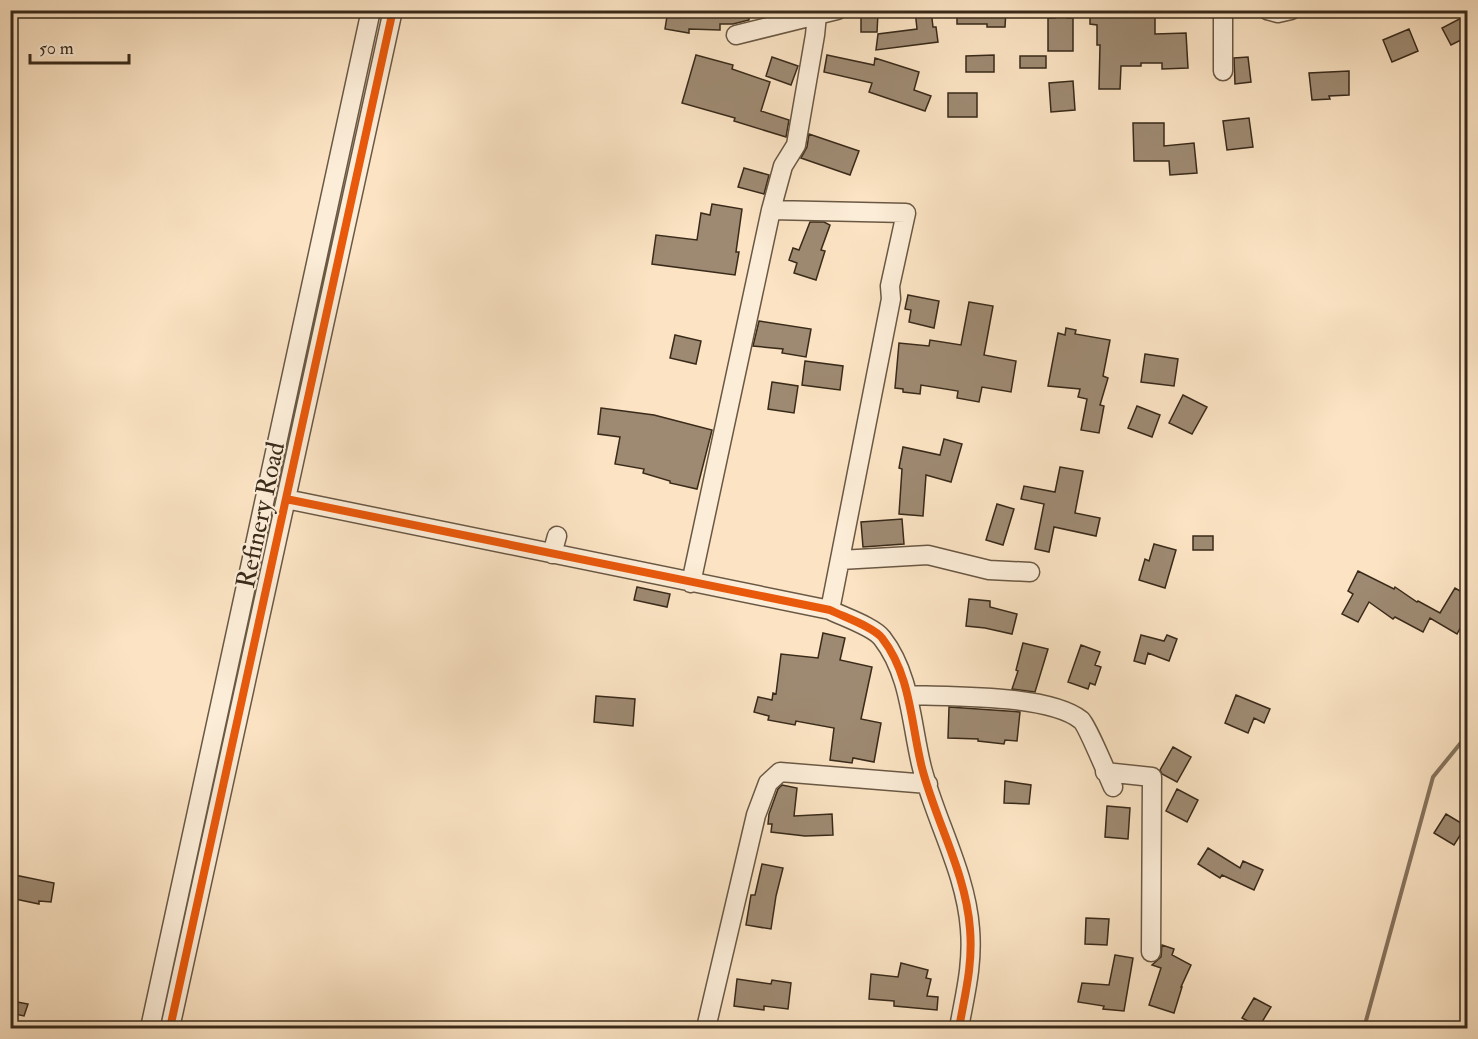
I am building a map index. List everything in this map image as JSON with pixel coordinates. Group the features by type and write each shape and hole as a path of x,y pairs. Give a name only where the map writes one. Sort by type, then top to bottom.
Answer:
{"street":[{"name":"Refinery Road","path":"150,1029 371,10"},
{"name":"Refinery Road","path":"170,1029 393,10"},
{"path":"736,35 816,13 837,10"},
{"path":"1267,10 1278,13 1291,10"},
{"path":"1223,11 1223,71"},
{"path":"691,583 771,210 783,166 796,145 816,13"},
{"path":"771,210 906,213 890,286 891,299 830,610"},
{"path":"286,499 830,610 880,635 894,654 908,695 922,769 962,888 970,927 972,961 958,1029"},
{"path":"552,554 557,536"},
{"path":"840,561 928,555 989,570 1030,572"},
{"path":"908,695 1027,701 1056,708 1082,721 1109,779 1152,777 1151,952"},
{"path":"706,1029 756,815 768,783 780,772 928,784"}],"building":[{"path":"668,10 698,15 698,10 749,10 749,20 720,24 720,30 689,29 689,33 665,29"},
{"path":"915,10 931,10 938,42 876,50 878,34 917,29"},
{"path":"957,10 1006,10 1005,27 987,27 987,24 957,24"},
{"path":"1055,10 1067,10 1067,18 1073,18 1073,51 1048,51 1048,18 1055,18"},
{"path":"1090,10 1155,10 1155,34 1186,33 1188,68 1162,69 1162,63 1121,66 1120,89 1099,89 1100,45 1097,45 1097,25 1090,24"},
{"path":"861,13 878,13 877,32 861,32"},
{"path":"1467,15 1467,37 1451,45 1442,28"},
{"path":"1409,29 1418,51 1392,62 1383,40"},
{"path":"696,55 733,65 732,69 770,82 761,111 789,120 786,137 734,121 735,118 682,103"},
{"path":"827,55 874,65 875,58 919,72 914,90 931,96 925,111 869,92 872,83 824,72"},
{"path":"994,55 994,72 966,72 966,56"},
{"path":"1020,56 1046,56 1046,68 1020,68"},
{"path":"772,57 798,66 791,85 766,76"},
{"path":"1248,57 1251,82 1235,84 1234,58"},
{"path":"1349,71 1349,95 1312,100 1309,73"},
{"path":"1073,81 1075,110 1051,112 1049,83"},
{"path":"948,93 977,93 977,117 948,117"},
{"path":"1249,118 1253,147 1227,150 1223,121"},
{"path":"1133,123 1164,123 1164,146 1194,143 1197,173 1170,175 1169,161 1134,161"},
{"path":"809,134 859,151 850,175 801,158 807,147"},
{"path":"744,168 769,175 764,194 738,187"},
{"path":"712,204 742,209 735,275 652,264 656,235 697,240 701,213 710,215"},
{"path":"810,222 824,222 830,225 821,250 825,251 816,280 794,273 797,263 789,260 793,248 799,250"},
{"path":"908,295 939,301 934,328 909,322 911,310 905,309"},
{"path":"969,302 993,306 984,355 1016,361 1011,392 982,387 979,402 957,398 958,391 921,385 920,394 903,392 903,389 895,388 899,343 929,346 930,340 961,345"},
{"path":"759,321 811,329 806,357 782,353 783,349 753,346"},
{"path":"1066,328 1076,330 1075,334 1110,340 1103,376 1108,378 1100,405 1104,406 1099,433 1081,430 1087,399 1078,397 1080,389 1048,386 1058,333 1065,335"},
{"path":"675,335 701,341 696,364 670,358"},
{"path":"1145,354 1178,359 1174,386 1141,382"},
{"path":"805,361 843,366 840,390 802,385"},
{"path":"772,382 798,386 794,413 768,409"},
{"path":"1183,395 1207,407 1192,434 1169,423"},
{"path":"1137,406 1160,415 1152,437 1128,428"},
{"path":"601,408 654,415 712,430 697,489 670,483 670,481 643,473 644,469 615,464 620,437 598,434"},
{"path":"944,439 962,444 951,482 926,475 923,516 899,514 902,469 899,468 903,447 940,455"},
{"path":"1060,467 1083,471 1075,513 1100,518 1096,536 1054,527 1049,552 1035,549 1044,504 1021,499 1024,486 1055,492"},
{"path":"997,504 1014,509 1003,545 986,540"},
{"path":"902,519 904,544 863,547 861,522"},
{"path":"1193,536 1213,536 1213,550 1193,550"},
{"path":"1154,544 1176,550 1165,588 1139,580 1145,559 1149,561"},
{"path":"1358,571 1394,589 1395,587 1417,602 1440,613 1455,588 1467,595 1467,616 1457,634 1430,618 1423,632 1395,617 1393,619 1369,602 1358,622 1342,614 1353,594 1348,591"},
{"path":"637,587 670,594 667,607 634,600"},
{"path":"969,599 990,601 990,607 1017,614 1012,634 966,626"},
{"path":"823,633 845,638 840,660 872,667 861,719 881,723 874,762 853,758 852,763 830,760 834,728 796,721 795,725 768,720 769,716 754,712 758,697 772,700 773,693 776,694 781,654 818,658"},
{"path":"1141,635 1164,641 1167,635 1177,639 1169,661 1148,653 1145,664 1134,661"},
{"path":"1023,643 1048,649 1035,692 1012,689"},
{"path":"1081,645 1100,652 1095,665 1101,667 1095,685 1090,683 1088,689 1068,682"},
{"path":"1236,695 1270,709 1264,723 1254,718 1248,733 1225,723"},
{"path":"596,696 635,699 633,726 594,722"},
{"path":"949,707 1020,712 1017,741 1005,740 1004,744 978,741 978,739 948,738"},
{"path":"1173,747 1191,757 1177,782 1162,774 1160,770"},
{"path":"1005,781 1031,785 1029,804 1004,803"},
{"path":"782,785 797,788 794,816 832,814 833,835 805,836 771,832 772,824 768,824 769,814 778,789"},
{"path":"1177,789 1198,800 1187,822 1166,811"},
{"path":"1107,806 1130,808 1128,839 1105,837"},
{"path":"1446,814 1466,826 1454,845 1434,833"},
{"path":"1208,848 1240,868 1243,861 1263,870 1254,890 1222,875 1220,878 1198,864"},
{"path":"762,864 783,868 771,929 746,925 751,895 755,895"},
{"path":"10,874 54,883 51,902 39,901 39,904 10,898"},
{"path":"1086,918 1109,919 1107,945 1085,944"},
{"path":"1162,945 1174,949 1172,955 1191,965 1181,987 1174,1013 1149,1005 1161,968 1152,965 1161,957"},
{"path":"1115,955 1133,958 1124,1011 1103,1009 1104,1006 1078,1002 1082,983 1109,985"},
{"path":"901,963 928,970 926,978 931,979 927,996 938,997 937,1010 894,1006 894,1001 869,999 871,974 898,977"},
{"path":"737,979 771,984 772,980 791,983 788,1009 764,1006 764,1010 734,1006"},
{"path":"1254,998 1271,1007 1259,1027 1242,1018"},
{"path":"12,1001 28,1004 24,1016 10,1013"}],"waterway":[{"path":"1364,1028 1433,777 1468,734"}],"cycle path":[{"path":"170,1028 393,10"},
{"path":"286,499 830,610 878,634 892,652 899,668 909,701 922,768 963,888 970,929 970,955 959,1028"}]}
